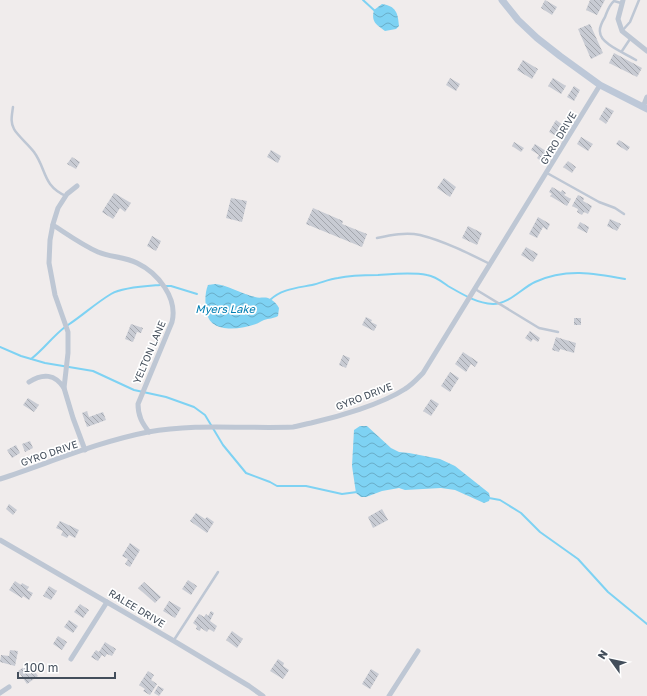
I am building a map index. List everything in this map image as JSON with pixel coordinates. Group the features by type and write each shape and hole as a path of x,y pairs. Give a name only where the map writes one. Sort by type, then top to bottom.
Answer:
{"main road":[{"path":"502,0 518,20 537,38 600,86 645,108"}],"street":[{"path":"622,2 618,20 622,31 647,51"},
{"name":"GYRO DRIVE","path":"0,479 85,450 149,432 191,427 295,427 328,419 382,400 406,389 423,373 600,86"},
{"path":"645,108 647,97"},
{"path":"64,388 68,353 68,332 55,295 49,263 50,240 58,208 66,196 77,186"},
{"name":"YELTON LANE","path":"53,225 99,252 137,263 156,277 171,299 174,310 172,322 138,404 141,421 149,432"},
{"path":"29,382 36,378 47,376 59,381 64,388 85,450"},
{"name":"RALEE DRIVE","path":"0,540 174,641 263,696"},
{"path":"71,659 107,602"},
{"path":"389,696 418,651"},
{"path":"0,693 9,688"}],"lane":[{"path":"622,31 630,22 639,0"},
{"path":"622,2 612,2 600,31 602,39 636,60"},
{"path":"622,52 631,38"},
{"path":"13,108 11,124 14,130 24,139 35,153 50,185 57,192 66,196"},
{"path":"547,173 624,214"},
{"path":"377,238 397,234 420,235 475,256 490,264"},
{"path":"475,289 538,328 558,332"},
{"path":"174,641 218,572"}],"water":[{"path":"382,4 393,8 397,14 399,26 396,29 385,31 375,22 373,17 374,10"},
{"name":"Myers Lake","path":"215,284 225,286 257,298 270,299 279,308 278,316 241,328 225,328 212,323 208,317 205,300 208,285"},
{"path":"360,426 367,426 391,448 399,452 440,459 455,466 489,493 489,501 484,503 455,490 441,488 405,490 399,488 361,497 356,493 352,466 354,430"}],"building":[{"path":"545,0 557,7 552,15 541,8"},
{"path":"590,0 605,0 597,15 586,10"},
{"path":"590,24 603,53 591,59 578,29"},
{"path":"614,53 642,68 637,77 609,63"},
{"path":"523,60 538,69 532,79 517,70"},
{"path":"450,78 460,84 456,91 446,85"},
{"path":"553,78 566,86 561,94 548,86"},
{"path":"574,86 580,90 574,101 567,97"},
{"path":"606,107 614,111 606,124 599,119"},
{"path":"556,120 563,125 556,136 549,132"},
{"path":"581,137 593,144 588,151 577,144"},
{"path":"619,140 630,147 627,151 616,144"},
{"path":"514,142 524,148 521,152 512,146"},
{"path":"535,144 549,153 542,162 537,158 539,155 531,150"},
{"path":"271,150 281,156 278,163 267,157"},
{"path":"72,157 80,162 76,169 67,164"},
{"path":"568,161 576,167 572,173 563,167"},
{"path":"444,178 456,187 450,197 437,188"},
{"path":"552,187 561,192 562,190 566,193 564,195 571,199 567,206 550,196 552,194 549,192"},
{"path":"114,193 131,203 125,212 120,208 113,219 102,212"},
{"path":"578,195 584,198 583,201 592,206 588,214 584,212 582,215 577,212 578,209 572,206"},
{"path":"231,198 247,201 242,222 226,218"},
{"path":"313,208 343,221 342,224 367,234 362,247 306,224"},
{"path":"538,217 550,224 547,230 543,227 537,238 529,234"},
{"path":"610,219 621,224 617,231 607,226"},
{"path":"580,222 589,227 587,233 577,228"},
{"path":"468,226 482,233 477,245 462,238"},
{"path":"152,236 161,241 156,251 147,246"},
{"path":"526,247 538,254 533,262 521,255"},
{"path":"366,317 377,325 374,331 362,325"},
{"path":"574,318 581,318 581,325 574,325"},
{"path":"131,324 143,328 141,333 137,332 133,342 125,339"},
{"path":"530,331 540,338 538,342 533,339 531,342 525,338"},
{"path":"556,337 576,343 574,353 560,349 559,352 552,350"},
{"path":"463,352 478,362 475,367 471,364 466,372 455,364"},
{"path":"343,355 350,358 346,368 339,365"},
{"path":"450,372 459,378 450,392 441,386"},
{"path":"28,398 39,405 34,412 23,405"},
{"path":"431,399 439,404 431,416 423,411"},
{"path":"87,411 89,417 103,412 106,420 87,427 82,413"},
{"path":"30,441 33,448 25,452 22,444"},
{"path":"16,445 20,453 12,458 7,450"},
{"path":"9,504 17,510 13,515 6,509"},
{"path":"382,509 388,520 373,528 368,517"},
{"path":"196,513 205,519 207,517 214,522 207,533 190,521"},
{"path":"60,521 79,530 75,538 69,535 67,538 61,535 63,531 56,528"},
{"path":"130,543 140,550 130,567 125,564 128,559 122,556"},
{"path":"188,580 197,586 191,595 182,589"},
{"path":"15,581 21,585 22,583 29,587 27,590 33,593 29,600 23,596 22,598 9,590"},
{"path":"144,582 161,597 155,603 138,588"},
{"path":"49,586 57,591 51,600 43,596"},
{"path":"169,601 181,608 175,618 163,611"},
{"path":"80,604 89,610 83,618 74,612"},
{"path":"211,611 214,613 210,621 217,626 214,632 209,629 207,632 201,628 200,631 196,629 197,626 193,623 199,614 204,617 206,614 208,616"},
{"path":"69,620 78,626 73,633 64,627"},
{"path":"232,631 243,639 237,648 226,640"},
{"path":"58,636 67,642 62,650 53,644"},
{"path":"105,642 116,649 112,656 107,654 105,657 102,655 98,661 91,657 96,650 99,652"},
{"path":"10,650 18,651 15,666 0,662 1,655 9,656"},
{"path":"278,659 284,663 283,666 289,670 283,679 270,671"},
{"path":"29,666 38,676 27,684 18,671"},
{"path":"371,669 379,674 370,689 362,684"},
{"path":"148,671 154,675 151,680 157,684 150,695 143,691 145,689 139,685"},
{"path":"158,686 164,689 159,696 154,693"}],"waterway":[{"path":"363,0 375,11"},
{"path":"270,300 279,293 348,276 358,275 421,274 438,279 469,298 493,304 510,299 535,282 557,275 580,273 625,279"},
{"path":"68,325 111,294 135,287 160,285"},
{"path":"165,286 171,286 197,294"},
{"path":"31,359 65,327"},
{"path":"0,347 21,356 45,363 93,371 134,390 166,397 194,407 205,415 223,445 246,473 277,486 306,486 342,494 357,492"},
{"path":"489,498 500,500 521,513 540,532 578,559 608,592 647,624"}]}
